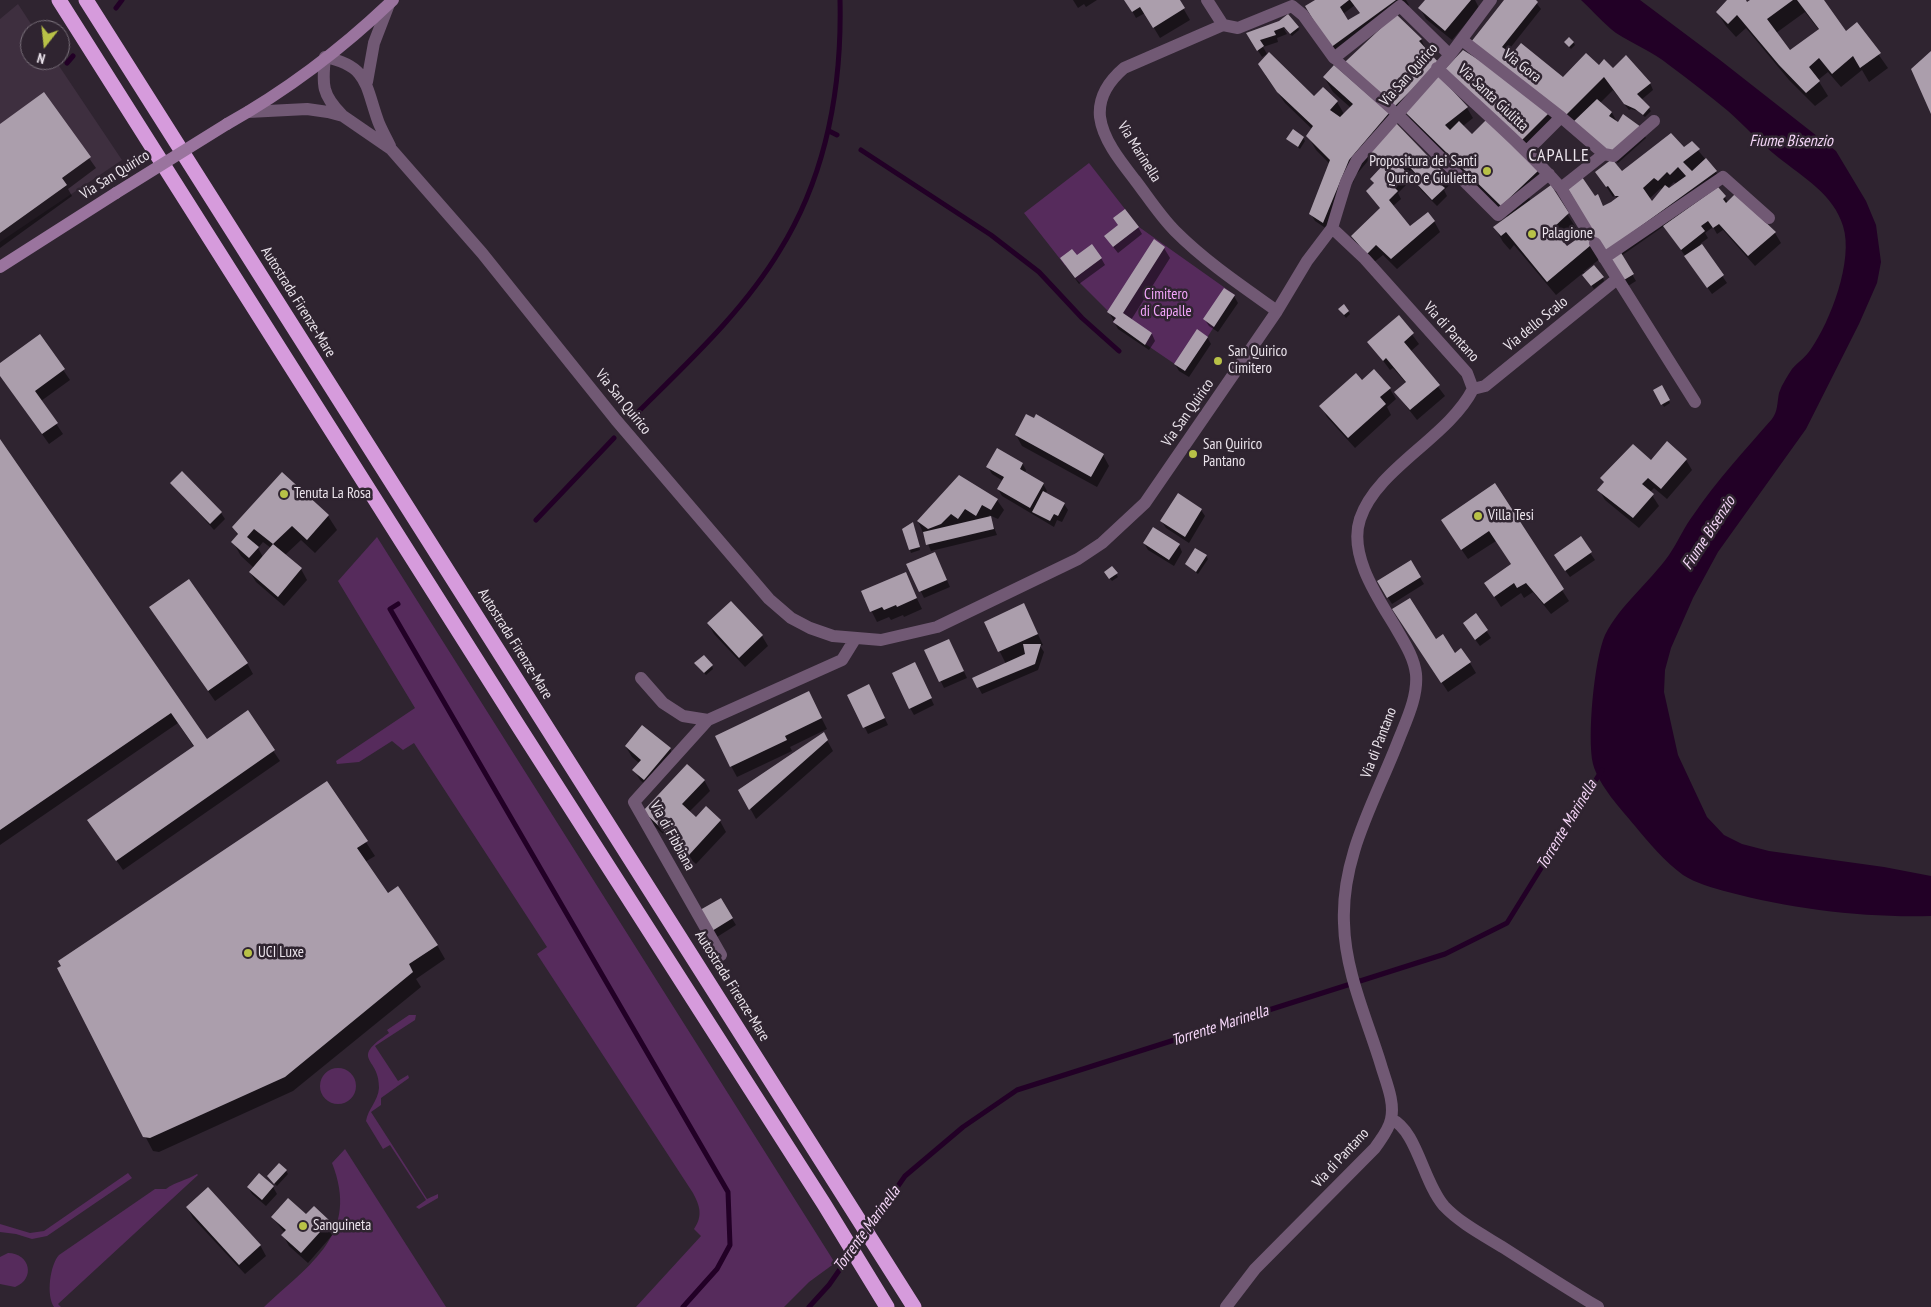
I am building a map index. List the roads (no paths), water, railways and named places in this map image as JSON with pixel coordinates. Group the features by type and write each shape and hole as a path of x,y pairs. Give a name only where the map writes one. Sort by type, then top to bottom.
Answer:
{"highway":[{"path":"59,0 513,719 824,1204 887,1307"},
{"name":"Autostrada Firenze-Mare","path":"86,0 914,1307"}],"main road":[{"path":"325,58 391,2"},
{"name":"Via San Quirico","path":"0,267 248,112 325,58"}],"street":[{"path":"1207,0 1223,25"},
{"name":"Via San Quirico","path":"325,58 324,89 328,98 343,116 391,149 482,253 616,420 769,599 791,618 810,628 833,636 881,640 938,627 1078,560 1102,543 1145,503 1277,311 1307,261 1332,228 1346,182 1357,160 1396,113 1450,55 1491,0"},
{"name":"Via San Quirico","path":"391,2 374,43 366,82 378,121 391,149"},
{"name":"Via Marinella","path":"1277,311 1212,264 1174,230 1126,168 1106,137 1100,116 1103,94 1110,79 1124,68 1223,25 1238,28 1292,6 1302,15 1334,58 1396,113"},
{"path":"1334,58 1400,6 1450,55"},
{"name":"Via Gora","path":"1462,40 1561,117 1604,154"},
{"path":"325,58 337,60 350,67 366,82"},
{"name":"Via Santa Giulitta","path":"1438,68 1483,112 1528,150 1561,188"},
{"name":"Via San Quirico","path":"248,112 307,109 343,116"},
{"path":"1396,113 1498,215 1549,174"},
{"path":"1528,150 1561,117"},
{"path":"1587,230 1561,188 1604,154 1614,156 1654,121"},
{"path":"1604,258 1723,177 1769,218"},
{"name":"Via di Pantano","path":"1226,1307 1255,1269 1375,1148 1385,1134 1391,1119 1388,1090 1347,957 1344,893 1350,863 1363,824 1409,715 1416,674 1411,654 1382,605 1362,564 1357,537 1360,520 1368,501 1384,483 1460,410 1473,389 1467,373 1365,259 1332,228"},
{"path":"1595,243 1695,402"},
{"name":"Via dello Scalo","path":"1473,389 1485,386 1617,279"},
{"path":"641,678 663,702 683,716 708,720 842,660 855,639"},
{"name":"Via di Fibbiana","path":"708,720 634,802 721,955"},
{"path":"1391,1119 1399,1123 1410,1137 1429,1184 1445,1207 1465,1224 1598,1307"}],"water":[{"name":"Fiume Bisenzio","path":"1581,0 1640,0 1720,60 1836,151 1866,201 1876,225 1881,262 1877,283 1859,324 1806,429 1718,552 1693,598 1671,648 1665,670 1664,692 1678,755 1707,817 1724,835 1742,844 1769,851 1884,867 1931,876 1931,916 1855,914 1803,908 1752,898 1704,885 1676,870 1652,846 1611,797 1596,772 1591,752 1591,718 1598,662 1605,635 1627,603 1669,555 1690,519 1712,489 1774,416 1783,384 1792,369 1807,355 1826,323 1843,273 1846,240 1839,215 1833,205 1817,188 1772,153 1714,99 1663,60 1616,33"}],"waterway":[{"path":"116,8 122,0"},
{"path":"635,415 694,357 749,295 780,250 796,221 820,161 828,130 838,66 840,0"},
{"path":"70,60 73,56"},
{"path":"829,131 837,135"},
{"path":"861,150 991,235 1039,272 1082,318 1119,351"},
{"path":"536,520 614,438"},
{"path":"398,604 390,609 728,1192 730,1245 717,1269 683,1307"},
{"name":"Torrente Marinella","path":"809,1307 829,1285 905,1176 963,1127 1017,1090 1445,954 1507,923 1602,770"}],"place":[{"name":"Propositura dei Santi Qurico e Giulietta","path":"1487,171"},
{"name":"Palagione","path":"1532,234"},
{"name":"San Quirico Cimitero","path":"1218,361"},
{"name":"San Quirico Pantano","path":"1193,454"},
{"name":"Tenuta La Rosa","path":"284,494"},
{"name":"Villa Tesi","path":"1478,516"},
{"name":"UCI Luxe","path":"248,953"},
{"name":"Sanguineta","path":"303,1226"}],"district":[{"name":"CAPALLE","path":"1559,156"}],"park label":[{"name":"Cimitero di Capalle","path":"1166,304"}]}
